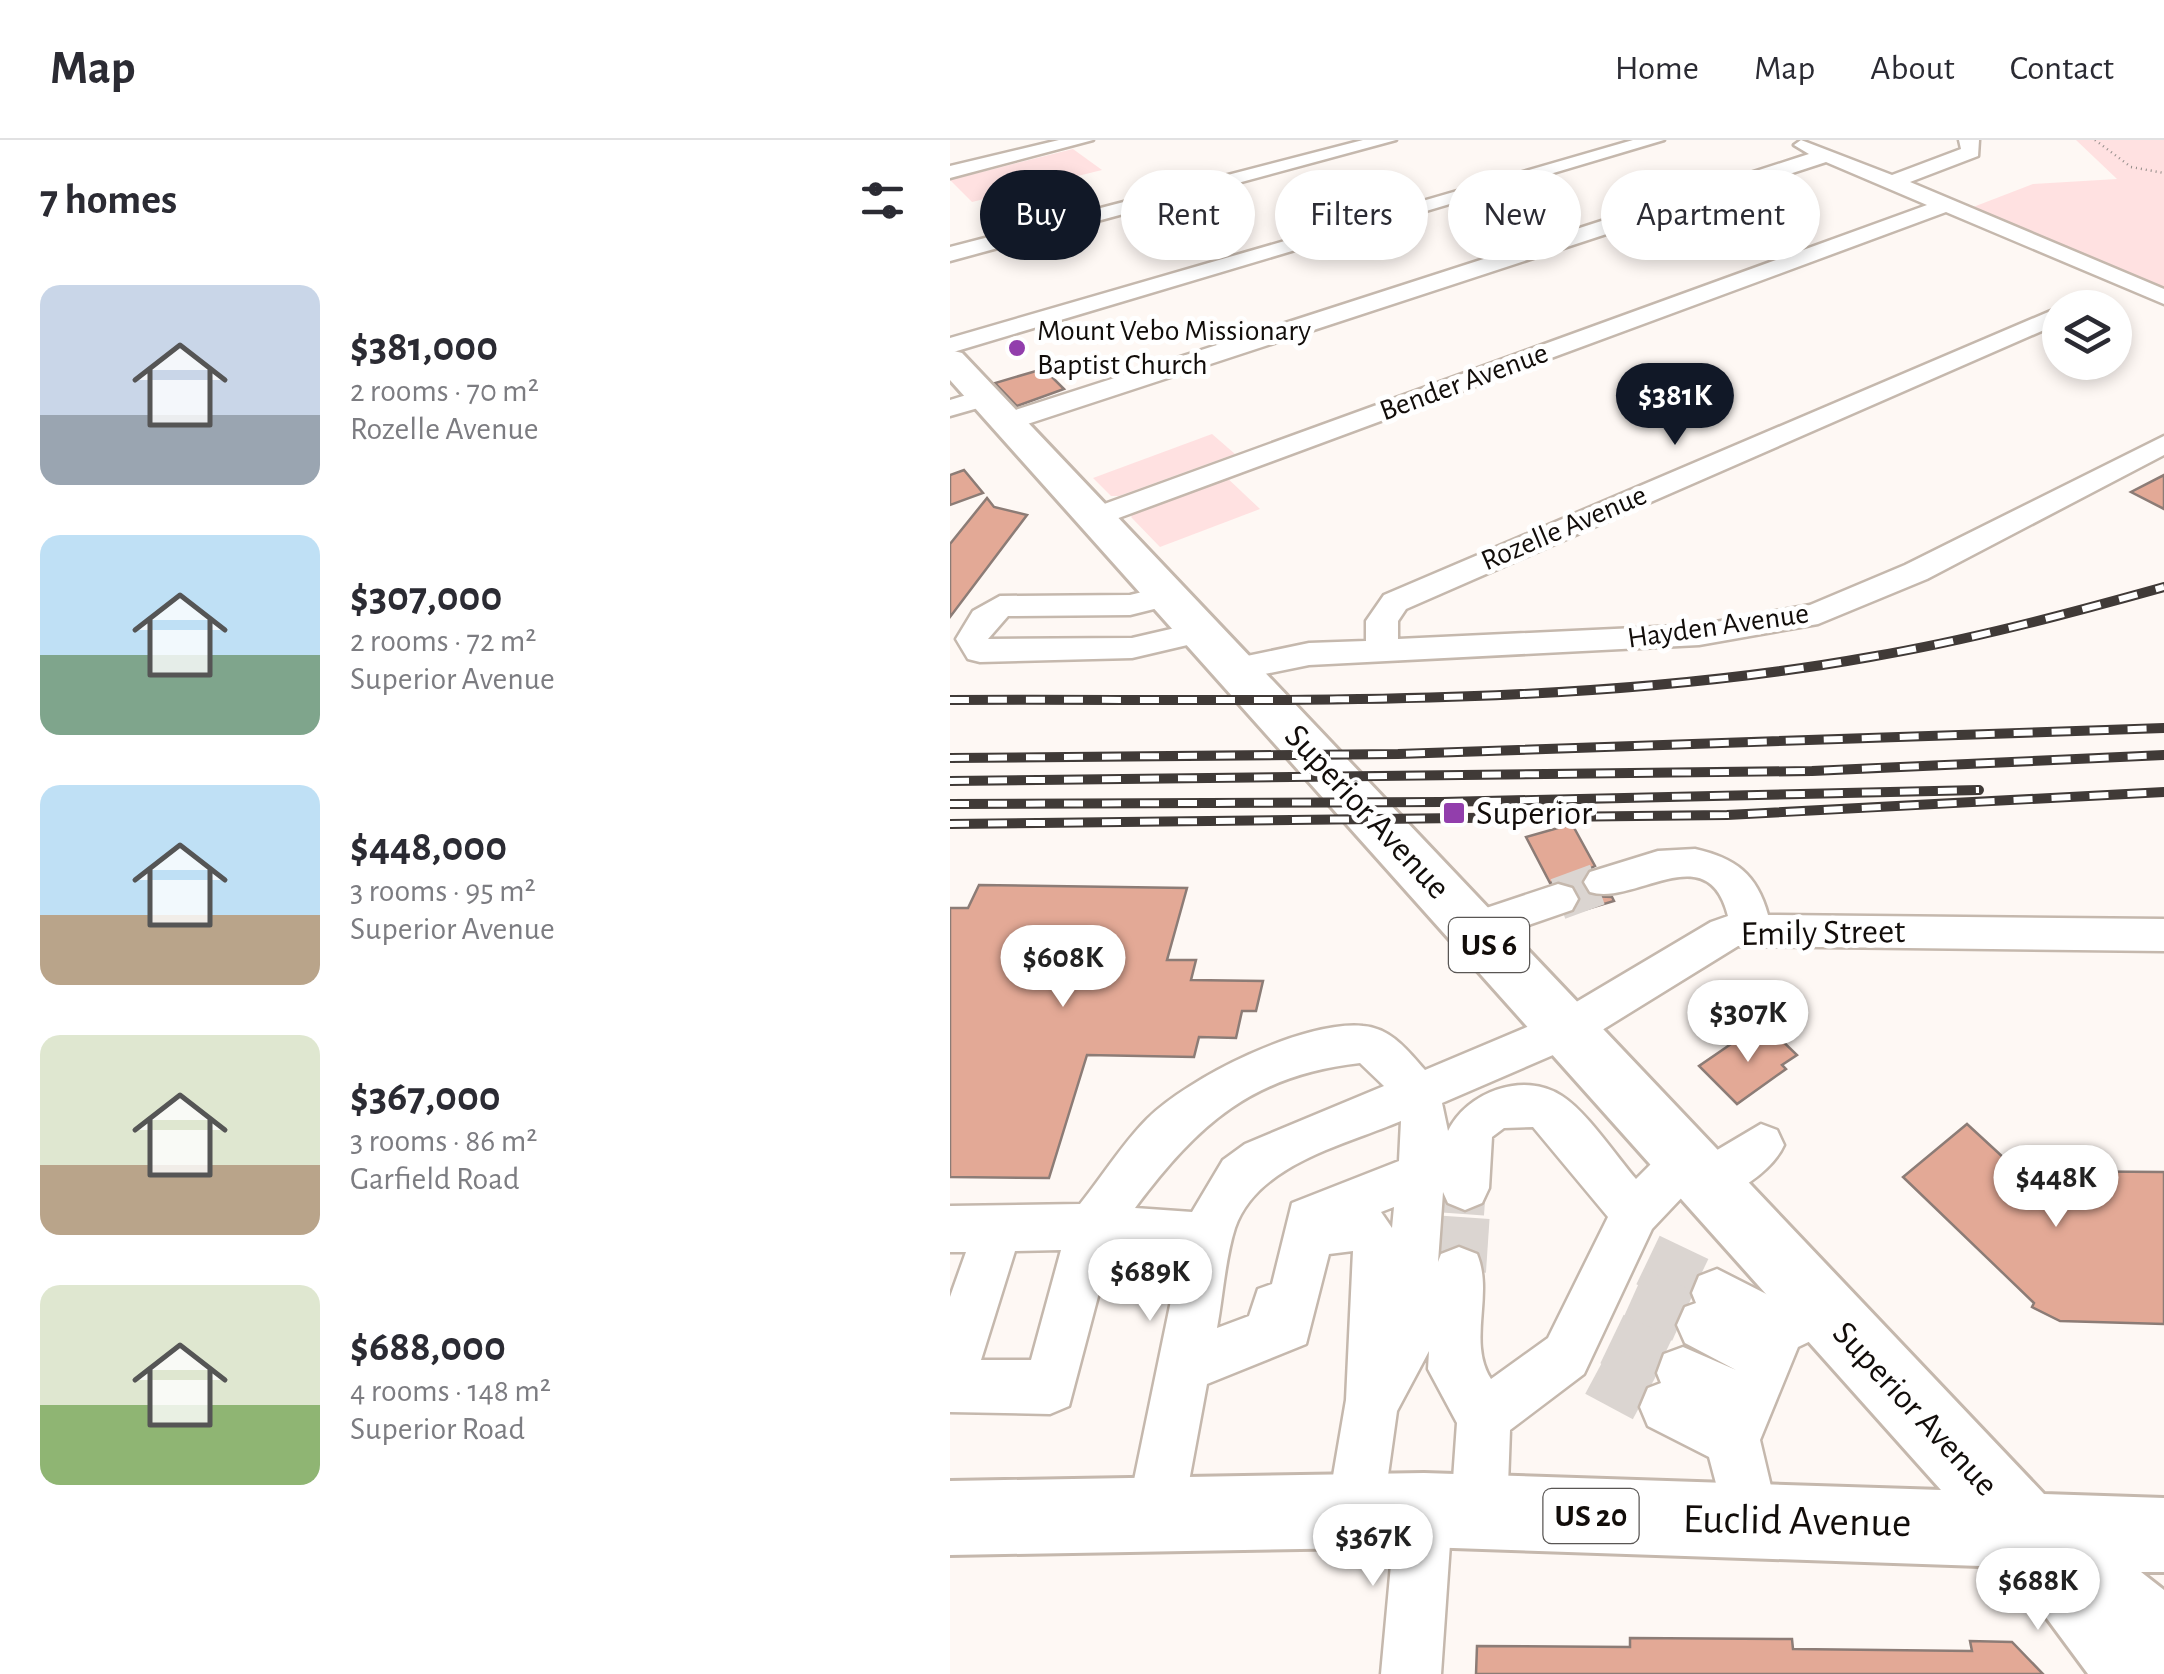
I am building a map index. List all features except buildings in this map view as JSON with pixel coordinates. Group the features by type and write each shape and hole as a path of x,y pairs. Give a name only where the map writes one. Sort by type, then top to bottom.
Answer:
{"main road":[{"name":"Superior Avenue","path":"972,397 1095,518 1183,626 1474,928 1697,1172 1770,1368 2026,1530"},
{"name":"Euclid Avenue","path":"950,1518 1419,1511 2164,1535"},
{"path":"2026,1530 2164,1639"},
{"path":"2026,1530 2136,1674"}],"street":[{"path":"950,172 1084,140"},
{"path":"954,248 1386,140"},
{"path":"950,346 1654,140"},
{"path":"1791,140 2147,291 2164,324"},
{"path":"1892,182 1972,152 1969,140"},
{"path":"972,397 1827,155"},
{"name":"Bender Avenue","path":"1095,518 1946,205"},
{"name":"Rozelle Avenue","path":"1382,653 1382,620 1395,602 2042,322"},
{"name":"Hayden Avenue","path":"1183,626 1308,654 1382,653 1699,634 1818,614 1916,572 2164,444"},
{"path":"1000,606 1183,626 1132,648 980,652 972,639 984,618 1000,606"},
{"path":"1604,882 1672,862 1714,869 1741,893 1752,930"},
{"path":"1474,928 1558,899"},
{"name":"Emily Street","path":"1209,1236 1222,1198 1240,1175 1284,1147 1566,1030 1725,934 1752,930 2164,935"},
{"path":"950,1386 1050,1388 1092,1227 1164,1134 1211,1094 1265,1068 1327,1048 1364,1044 1384,1054 1418,1094 1443,1181"},
{"path":"1371,1405 1406,1344 1443,1181 1470,1130 1485,1116 1532,1105 1547,1110 1611,1298"},
{"path":"1419,1511 1484,1418 1611,1298 1697,1172 1761,1144"},
{"path":"1272,1333 1289,1227 1443,1181"},
{"path":"950,1373 974,1229 1092,1227 1209,1236 1155,1514"},
{"path":"1184,1367 1288,1326 1308,1240 1336,1227 1368,1230 1380,1257 1371,1405 1419,1511 1411,1674"},
{"path":"1459,1270 1454,1369 1484,1418"},
{"path":"1710,1309 1770,1368"},
{"path":"1675,1390 1770,1368"},
{"path":"1752,1520 1770,1368"}],"path":[{"path":"2095,140 2130,167 2164,173"}],"shaded area":[{"path":"2076,140 2164,140 2164,289 1968,209 2033,184 2117,179"},
{"path":"1073,149 1102,170 1101,170 990,170"},
{"path":"980,172 980,200 972,202 950,180"},
{"path":"1212,434 1235,454 1119,496 1111,496 1093,478"},
{"path":"1225,476 1260,509 1160,547 1131,517 1136,509"}],"tunnel":[{"path":"1558,899 1604,882"},
{"path":"1463,1214 1465,1188"},
{"path":"1459,1271 1463,1211"},
{"path":"1648,1260 1717,1293"},
{"path":"1634,1294 1703,1325"},
{"path":"1612,1339 1683,1373"},
{"path":"1598,1370 1667,1407"}],"railway":[{"path":"950,700 1412,698 1642,686 1757,674 1907,650 2018,626 2164,587"},
{"path":"950,758 1398,754 2164,728"},
{"path":"950,781 1812,771 2164,755"},
{"path":"950,804 1442,802 1979,790"},
{"path":"950,824 1727,815 2164,792"}],"place":[{"name":"Mount Vebo Missionary Baptist Church","path":"1017,348"},
{"name":"Superior","path":"1454,813"}]}
